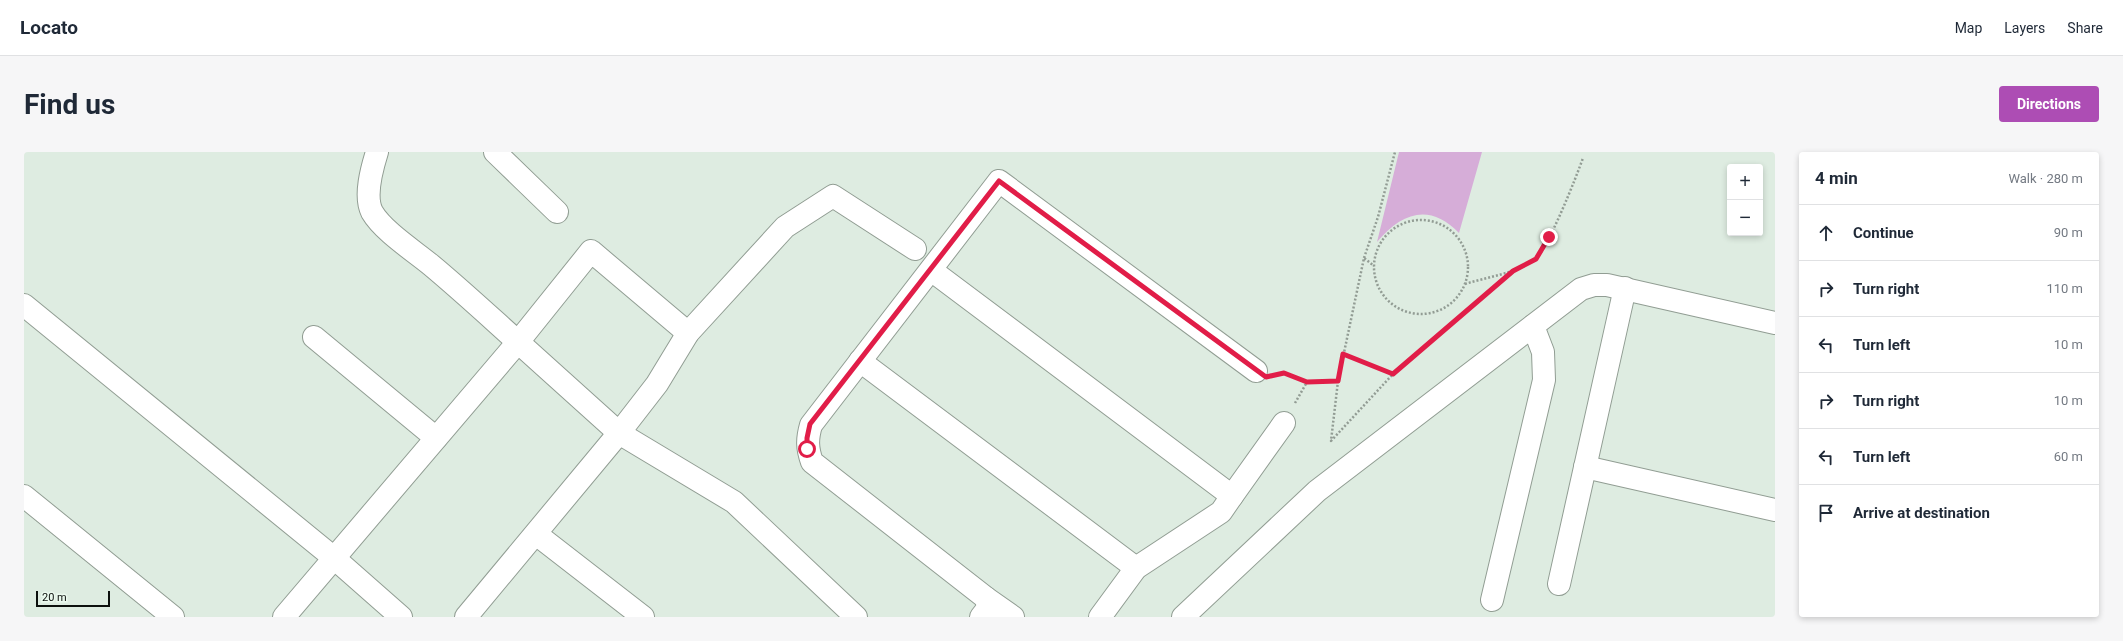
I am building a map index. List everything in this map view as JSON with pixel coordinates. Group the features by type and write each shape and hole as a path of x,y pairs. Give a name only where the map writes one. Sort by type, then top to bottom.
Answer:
{"street":[{"path":"377,152 371,170 369,189 372,211 386,228 457,287 619,433 734,502 856,617"},
{"path":"495,152 557,212"},
{"path":"1013,617 983,608 812,462 807,449 807,438 810,424 999,181 1256,371"},
{"path":"466,617 619,433 657,384 688,333 785,227 833,196 915,249"},
{"path":"284,617 518,342 591,251 688,333"},
{"path":"931,270 1232,496"},
{"path":"1183,617 1316,491 1581,289 1594,285 1625,288 1775,323"},
{"path":"1559,584 1625,288"},
{"path":"24,305 334,558 401,617"},
{"path":"1492,600 1544,380 1543,352 1532,326"},
{"path":"314,337 436,438"},
{"path":"860,361 1136,568"},
{"path":"1100,617 1136,568 1221,512 1284,422"},
{"path":"1585,467 1775,510"},
{"path":"24,496 173,617"},
{"path":"536,534 643,617"}],"path":[{"path":"1395,152 1378,217 1364,258 1338,381 1331,441 1393,374 1513,271"},
{"path":"1464,284 1513,271 1536,259 1549,237 1584,158"},
{"path":"1423,219 1437,222 1450,230 1460,240 1466,254 1468,269 1464,284 1453,300 1438,311 1425,314 1412,313 1400,309 1389,301 1381,291 1376,279 1374,266 1376,252 1383,238 1394,228 1408,222 1423,219"},
{"path":"1364,258 1374,266"},
{"path":"1343,354 1393,374"},
{"path":"1256,371 1266,377 1284,373 1307,382 1338,381"}],"shaded area":[{"path":"1399,152 1482,152 1459,233 1448,224 1437,218 1427,215 1416,215 1406,218 1396,224 1377,242"}],"route":[{"path":"807,449 807,438 810,424 999,181 1256,371 1266,377 1284,373 1307,382 1338,381 1343,354 1393,374 1513,271 1536,259 1549,237"}]}
